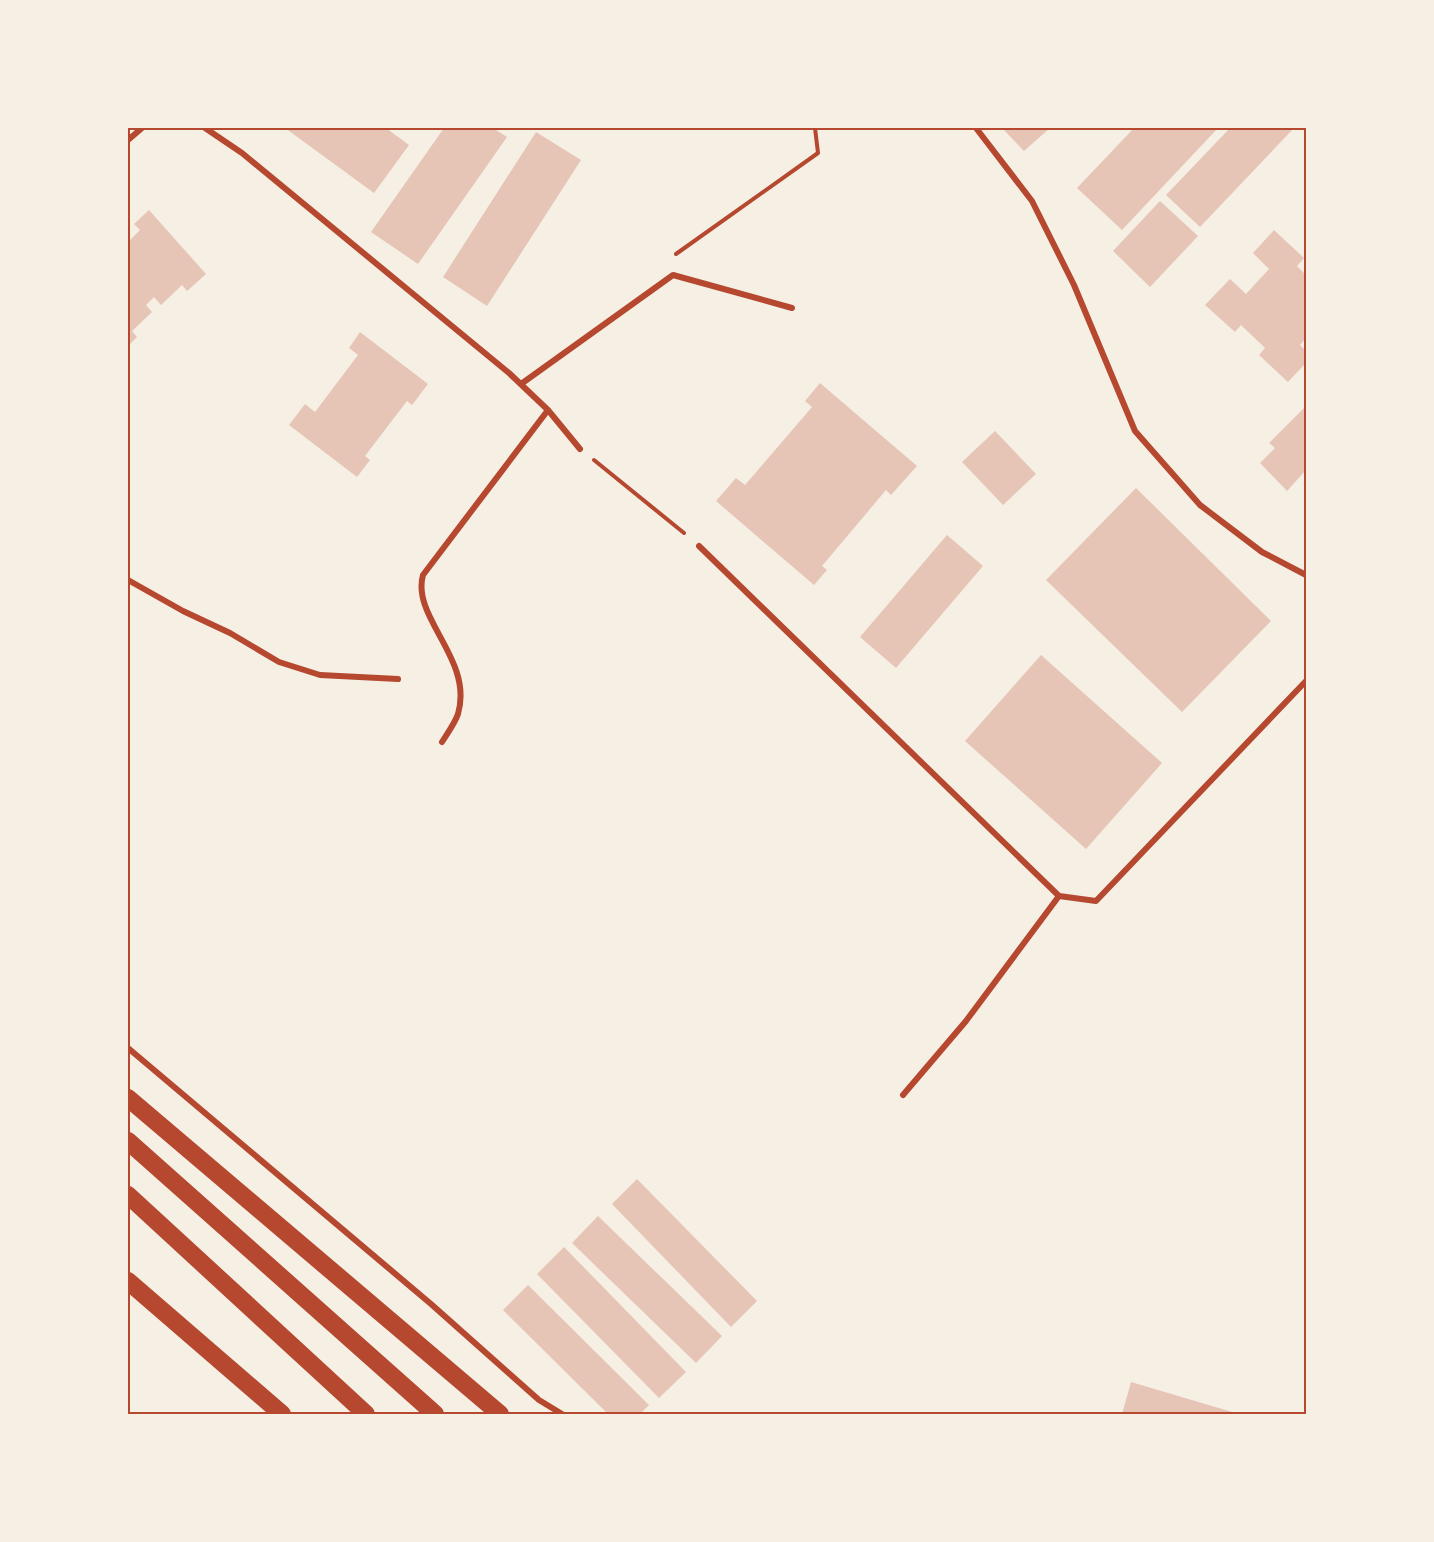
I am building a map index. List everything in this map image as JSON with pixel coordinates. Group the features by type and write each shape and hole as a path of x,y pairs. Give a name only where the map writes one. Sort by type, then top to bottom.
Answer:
{"highway":[{"path":"128,1098 500,1414"},
{"path":"128,1140 435,1414"},
{"path":"128,1195 366,1414"},
{"path":"128,1281 282,1414"}],"street":[{"path":"128,140 142,128"},
{"path":"205,128 242,153 521,384 548,410 580,449"},
{"path":"976,128 1032,201 1074,285 1135,430 1200,505 1263,552 1306,575"},
{"path":"521,384 673,275 792,308"},
{"path":"442,742 458,715 461,684 451,653 425,603 421,584 423,575 548,410"},
{"path":"699,546 1059,896 1096,902 1306,681"},
{"path":"128,580 173,606 230,633 279,662 320,675 398,679"},
{"path":"903,1095 966,1021 1059,896"},
{"path":"128,1048 431,1304 539,1400 562,1414"}],"path":[{"path":"580,449 699,546"}],"building":[{"path":"285,128 386,128 409,145 374,193"},
{"path":"444,128 493,128 507,137 418,264 371,232"},
{"path":"1002,128 1050,128 1024,151"},
{"path":"1134,128 1218,128 1122,230 1077,188"},
{"path":"1230,128 1294,128 1200,227 1166,195"},
{"path":"536,132 581,160 487,306 443,277"},
{"path":"1160,201 1198,236 1150,287 1113,251"},
{"path":"149,210 206,274 187,291 182,285 161,305 154,297 146,305 152,312 132,331 137,337 128,346 128,242 140,230 134,224"},
{"path":"1274,230 1304,258 1297,266 1306,275 1306,338 1300,345 1306,351 1306,363 1288,382 1259,355 1265,348 1241,325 1235,332 1205,305 1230,279 1246,294 1269,269 1253,253"},
{"path":"360,332 428,384 412,405 407,401 365,456 370,460 357,477 289,425 305,404 315,412 358,355 349,348"},
{"path":"820,383 917,466 891,495 886,490 822,566 827,570 814,585 716,501 736,478 745,485 812,407 805,401"},
{"path":"1306,406 1306,470 1287,491 1260,463 1275,448 1269,443"},
{"path":"995,431 1036,474 1003,505 962,462"},
{"path":"1136,488 1271,621 1182,712 1046,580"},
{"path":"947,535 983,566 896,668 860,637"},
{"path":"1041,655 1162,763 1086,849 965,741"},
{"path":"637,1179 757,1301 731,1327 612,1204"},
{"path":"598,1216 722,1336 696,1363 572,1243"},
{"path":"564,1247 686,1372 659,1398 537,1274"},
{"path":"528,1285 649,1405 640,1414 608,1414 503,1310"},
{"path":"1131,1382 1239,1414 1122,1414"}]}
